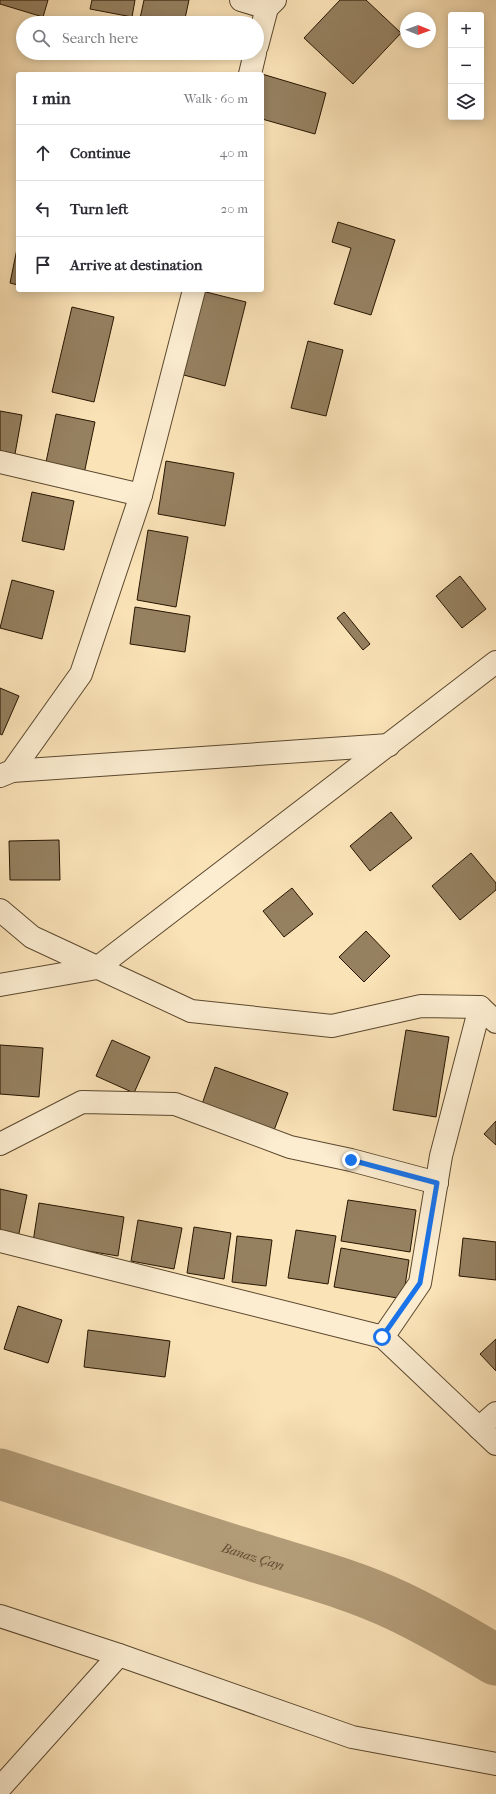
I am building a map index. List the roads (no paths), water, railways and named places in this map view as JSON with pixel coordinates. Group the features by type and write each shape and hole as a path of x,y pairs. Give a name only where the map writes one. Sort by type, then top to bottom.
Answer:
{"street":[{"path":"241,0 271,4 264,25"},
{"path":"250,72 253,60"},
{"path":"6,773 81,674 141,495 193,292"},
{"path":"0,462 141,495"},
{"path":"0,985 97,968 496,662"},
{"path":"6,773 389,745"},
{"path":"0,910 32,937 190,1011 332,1026 421,1006 480,1007 496,1022"},
{"path":"382,1337 420,1283 441,1156 480,1007"},
{"path":"0,1144 82,1102 175,1104 290,1147 351,1160 437,1183"},
{"path":"0,1241 382,1337 496,1444"},
{"path":"479,1428 496,1413"},
{"path":"0,1616 119,1655 352,1737 496,1764"},
{"path":"0,1788 119,1655"}],"waterway":[{"name":"Banaz Çayı","path":"0,1474 363,1591 398,1606 496,1660"}]}
